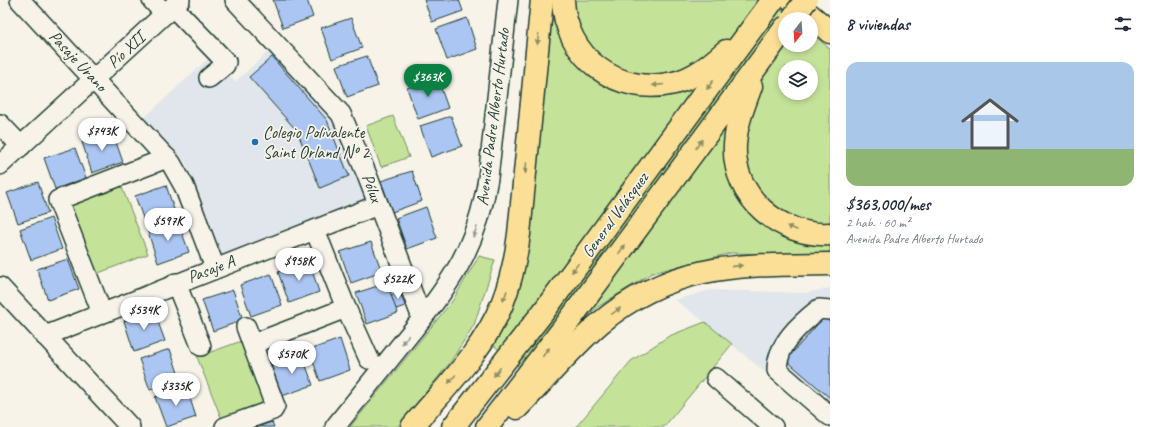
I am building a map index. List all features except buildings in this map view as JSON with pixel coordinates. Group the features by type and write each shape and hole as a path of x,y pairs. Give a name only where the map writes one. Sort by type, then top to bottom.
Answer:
{"main road":[{"path":"412,427 484,338 502,305 511,278 519,234 542,0"},
{"path":"562,0 565,22 569,33 582,53 607,74 629,83 641,85 664,85 686,79 709,65 750,31"},
{"path":"792,0 830,32"},
{"path":"797,12 806,0"},
{"name":"General Velásquez","path":"453,427 544,311 770,4"},
{"name":"General Velásquez","path":"487,427 566,326 778,37"},
{"path":"761,60 740,116 736,132 735,157 741,180 752,200 776,221 807,233 830,234"},
{"path":"499,427 599,324 626,304 656,287 686,276 718,268 757,264 830,264"}],"street":[{"name":"Pasaje Urano","path":"20,0 167,158 184,186 215,268"},
{"path":"152,0 173,7 226,62 225,65 210,78"},
{"name":"Pólux","path":"235,0 341,114 422,318"},
{"name":"Avenida Padre Alberto Hurtado","path":"335,427 438,300 461,265 476,232 488,178 508,0"},
{"name":"Pío XII","path":"0,165 173,7"},
{"path":"0,124 20,146"},
{"path":"102,313 58,200 167,158"},
{"name":"Pasaje A","path":"45,336 176,283 378,205"},
{"path":"315,230 346,308 369,359"},
{"path":"176,283 201,346"},
{"path":"0,287 130,427"},
{"path":"253,344 346,308"},
{"path":"830,310 818,309 796,328 787,341 777,363 777,370 830,416"},
{"path":"225,427 274,410 275,406 246,326"},
{"path":"716,378 773,427"}],"shaded area":[{"name":"Colegio Polivalente Saint Orland Nº 2","path":"270,50 336,122 367,200 222,259 189,170 184,161 144,118 212,55 235,82"},
{"path":"830,288 830,427 705,322 675,300 710,290 805,293"}],"green space":[{"path":"549,0 773,0 787,12 778,12 778,52 818,52 818,39 830,49 830,252 809,255 731,253 652,273 596,308 530,376 491,343"},
{"path":"393,116 409,157 381,167 366,126"},
{"path":"121,185 148,254 96,274 69,205"},
{"path":"479,256 495,260 474,325 449,364 397,427 350,427 453,300"},
{"path":"705,322 732,344 664,427 576,427 631,361 669,336"},
{"path":"247,339 272,407 224,425 197,357"}],"place":[{"name":"Colegio Polivalente Saint Orland Nº 2","path":"255,142"}]}
